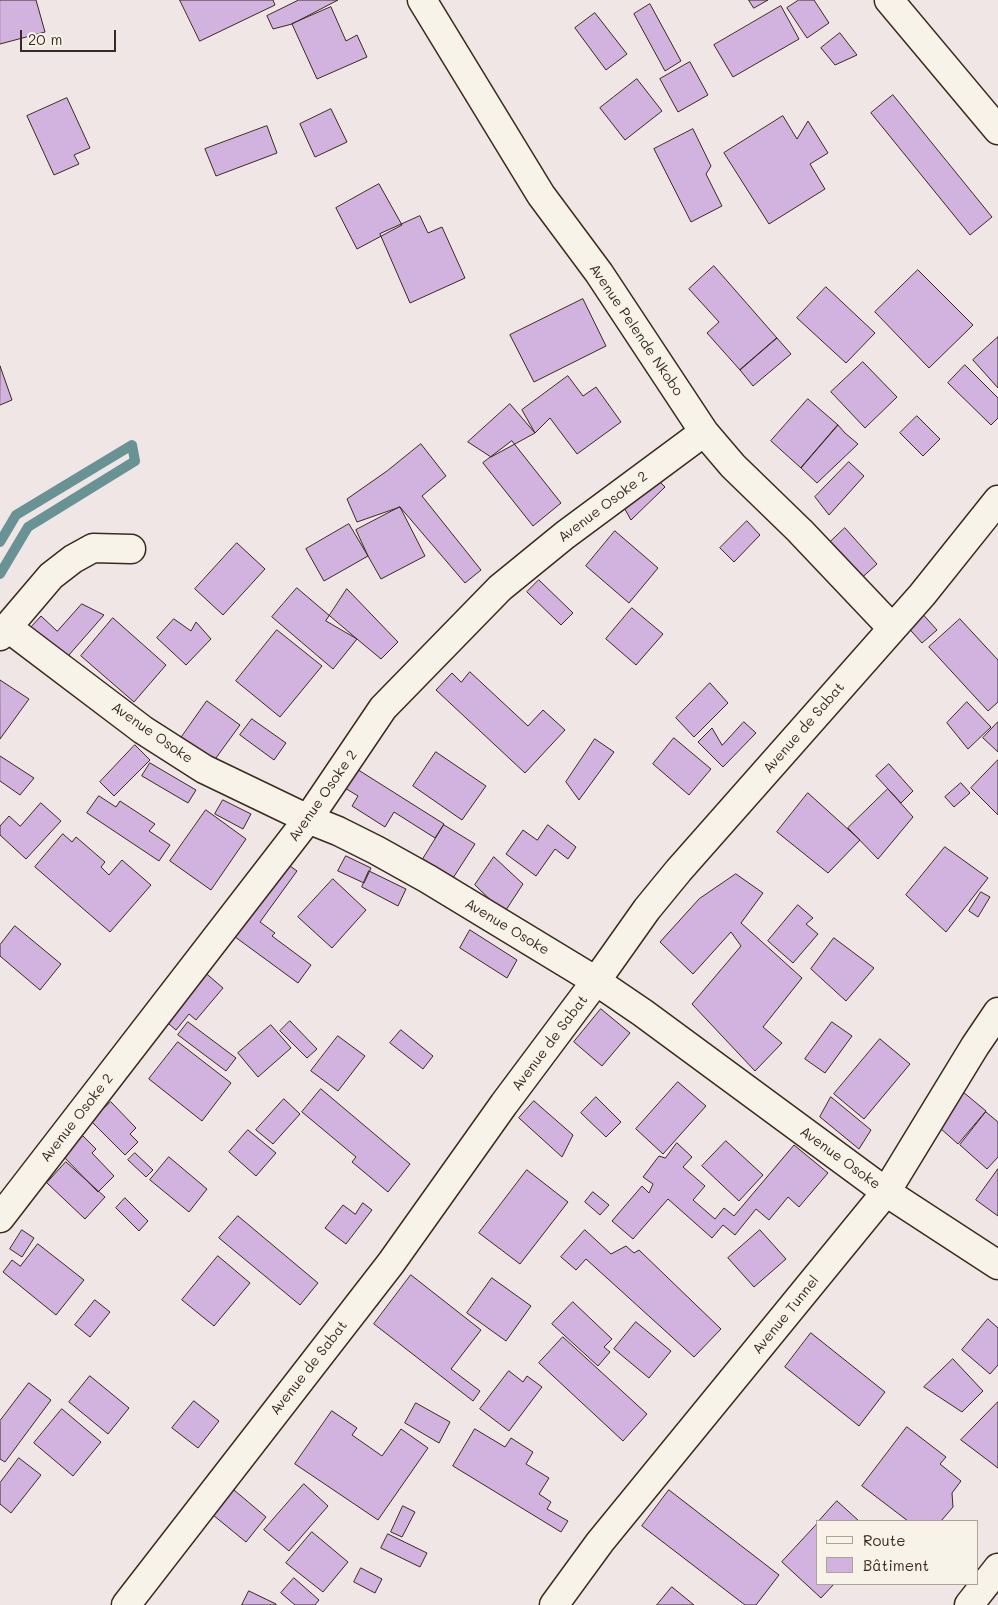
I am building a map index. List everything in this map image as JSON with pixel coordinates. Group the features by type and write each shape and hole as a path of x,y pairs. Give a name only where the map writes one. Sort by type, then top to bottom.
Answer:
{"street":[{"name":"Avenue Pelende Nkobo","path":"422,0 541,195 604,281 704,432 734,466 800,531 892,628"},
{"path":"889,0 998,130"},
{"name":"Avenue Osoke 2","path":"0,1218 308,820 383,708 500,588 565,535 704,432"},
{"name":"Avenue de Sabat","path":"126,1605 391,1263 504,1104 647,909 679,870 922,595 998,500"},
{"path":"3,631 51,576 73,559 93,548 131,549"},
{"name":"Avenue Osoke","path":"3,631 143,730 204,769 308,820 338,831 428,879 596,981 643,1013 886,1192 998,1265"},
{"name":"Avenue Tunnel","path":"554,1605 600,1542 886,1192 975,1046 998,1012"},
{"path":"969,1605 998,1568"}],"building":[{"path":"0,0 36,0 45,32 0,44"},
{"path":"180,0 273,0 275,5 200,41"},
{"path":"299,0 338,0 292,24 273,29 267,16"},
{"path":"749,0 768,0 754,8"},
{"path":"799,0 814,0 829,23 807,38 787,8"},
{"path":"650,4 681,61 665,71 634,14"},
{"path":"781,6 799,39 733,77 714,45"},
{"path":"331,7 346,41 357,35 367,57 317,79 292,24"},
{"path":"595,13 627,54 606,70 575,28"},
{"path":"840,33 857,55 835,65 821,48"},
{"path":"690,62 708,95 678,112 660,79"},
{"path":"637,79 662,111 625,140 600,108"},
{"path":"893,95 992,217 970,235 871,113"},
{"path":"67,98 90,148 74,155 79,164 54,175 27,116"},
{"path":"331,109 347,142 315,157 300,124"},
{"path":"783,116 797,139 808,121 828,153 810,164 825,189 769,224 724,153"},
{"path":"267,126 277,153 216,176 205,149"},
{"path":"693,129 711,166 706,174 722,206 691,222 654,149"},
{"path":"379,184 402,225 357,249 336,208"},
{"path":"420,216 428,233 442,227 465,278 410,303 380,234"},
{"path":"714,266 777,338 740,370 707,333 719,322 689,289"},
{"path":"918,270 973,325 929,368 875,312"},
{"path":"826,287 875,333 846,363 797,318"},
{"path":"583,299 606,346 534,382 510,335"},
{"path":"998,337 998,388 973,360"},
{"path":"777,338 791,354 753,386 740,370"},
{"path":"863,362 897,397 865,428 831,392"},
{"path":"965,365 998,398 998,418 991,425 948,383"},
{"path":"0,366 12,400 0,405"},
{"path":"568,376 583,396 596,387 621,422 577,454 550,418 535,433 522,410"},
{"path":"808,399 838,425 801,468 771,441"},
{"path":"510,404 535,433 491,457 468,442"},
{"path":"917,416 940,439 923,456 900,433"},
{"path":"838,425 858,444 817,483 801,468"},
{"path":"512,441 561,503 533,526 483,463"},
{"path":"421,444 446,476 422,496 481,570 465,583 400,507 357,522 347,499"},
{"path":"849,462 864,476 829,515 815,497"},
{"path":"652,474 665,487 631,520 622,504"},
{"path":"400,507 425,556 381,579 356,530"},
{"path":"747,521 760,535 734,562 720,548"},
{"path":"349,524 368,556 324,581 306,549"},
{"path":"845,528 877,564 857,582 826,546"},
{"path":"615,531 658,568 629,603 586,566"},
{"path":"237,543 265,569 223,615 195,589"},
{"path":"539,580 573,613 561,625 527,592"},
{"path":"297,588 357,639 333,669 272,617"},
{"path":"347,589 398,642 381,659 357,639 326,621"},
{"path":"82,604 104,615 61,664 29,629 41,616 57,631"},
{"path":"632,608 663,634 636,665 606,639"},
{"path":"919,610 937,630 922,643 904,623"},
{"path":"113,618 166,665 134,702 81,656"},
{"path":"174,619 191,631 196,622 211,639 186,665 157,638"},
{"path":"960,619 998,660 998,702 988,711 929,647"},
{"path":"277,630 322,666 280,717 236,681"},
{"path":"470,672 528,726 543,710 565,730 525,773 436,690 452,673 461,682"},
{"path":"0,680 29,699 0,739"},
{"path":"710,683 728,703 694,737 676,718"},
{"path":"207,701 240,725 213,762 181,738"},
{"path":"967,702 991,727 968,749 947,723"},
{"path":"252,719 286,743 274,760 240,735"},
{"path":"744,722 756,733 723,767 698,742 712,728 722,745"},
{"path":"998,722 998,752 983,738"},
{"path":"674,738 711,769 689,795 653,764"},
{"path":"595,739 614,752 579,800 566,782"},
{"path":"135,745 150,760 114,796 100,782"},
{"path":"436,752 486,786 462,820 413,786"},
{"path":"0,756 34,778 20,795 0,781"},
{"path":"998,760 998,815 971,788"},
{"path":"150,763 196,790 188,803 142,776"},
{"path":"889,764 913,791 901,803 876,776"},
{"path":"352,766 444,824 435,838 394,812 385,827 352,806 358,796 340,785"},
{"path":"961,783 970,793 954,807 945,797"},
{"path":"888,789 913,817 878,859 848,828"},
{"path":"808,793 860,840 828,873 777,832"},
{"path":"99,796 116,807 120,801 155,824 149,831 170,845 159,861 87,813"},
{"path":"223,800 251,814 243,829 215,814"},
{"path":"41,803 61,821 26,859 0,835 0,826 9,816 20,826"},
{"path":"206,810 246,839 211,890 170,861"},
{"path":"444,825 475,844 453,878 423,859"},
{"path":"548,825 576,847 568,859 555,849 536,876 506,854 523,830 537,840"},
{"path":"63,834 72,842 76,837 105,862 101,867 109,875 122,860 151,885 110,932 35,867"},
{"path":"945,847 988,878 946,932 906,895"},
{"path":"346,856 371,868 364,883 338,871"},
{"path":"494,857 523,884 504,913 475,885"},
{"path":"279,858 297,871 260,922 275,933 272,936 311,965 298,983 227,931"},
{"path":"369,871 406,889 398,906 362,887"},
{"path":"736,874 763,893 741,923 802,978 763,1027 782,1043 755,1071 692,1004 741,946 731,932 693,974 660,942 699,899"},
{"path":"333,879 366,910 332,948 298,917"},
{"path":"981,892 990,897 978,917 969,911"},
{"path":"798,905 813,918 806,924 818,934 793,963 768,941"},
{"path":"15,926 61,964 40,990 0,956 0,945"},
{"path":"470,930 517,960 507,978 460,948"},
{"path":"834,938 874,968 846,1001 811,969"},
{"path":"202,970 223,988 196,1020 189,1014 176,1030 162,1018"},
{"path":"601,1009 630,1033 602,1066 574,1042"},
{"path":"290,1021 317,1049 307,1058 280,1031"},
{"path":"188,1022 236,1058 226,1071 178,1035"},
{"path":"832,1022 852,1036 825,1073 805,1059"},
{"path":"271,1025 291,1048 258,1077 238,1053"},
{"path":"401,1030 433,1056 423,1069 390,1043"},
{"path":"338,1036 365,1056 338,1091 311,1071"},
{"path":"880,1039 910,1064 864,1119 834,1094"},
{"path":"178,1042 231,1083 202,1121 149,1079"},
{"path":"678,1082 706,1106 663,1154 636,1129"},
{"path":"957,1087 986,1111 958,1144 931,1120"},
{"path":"321,1089 410,1164 388,1192 352,1162 356,1157 302,1112"},
{"path":"596,1097 621,1122 606,1137 581,1113"},
{"path":"831,1097 871,1130 859,1149 820,1117"},
{"path":"284,1099 300,1114 273,1144 256,1130"},
{"path":"534,1101 573,1135 562,1157 519,1118"},
{"path":"111,1102 136,1128 130,1134 138,1142 125,1155 91,1121"},
{"path":"986,1112 998,1122 998,1157 987,1169 960,1145"},
{"path":"248,1130 276,1153 256,1176 229,1152"},
{"path":"83,1136 96,1149 92,1153 114,1176 98,1192 63,1156"},
{"path":"726,1141 763,1175 739,1201 702,1166"},
{"path":"677,1143 692,1157 683,1167 705,1186 693,1200 715,1219 724,1208 734,1216 794,1145 828,1173 799,1207 788,1197 769,1220 756,1209 735,1235 723,1225 712,1238 668,1199 633,1239 612,1221 642,1186 649,1193 653,1184 643,1177 659,1156 665,1158"},
{"path":"135,1153 153,1170 146,1177 128,1160"},
{"path":"169,1157 207,1189 189,1212 150,1180"},
{"path":"66,1162 105,1197 85,1219 47,1183"},
{"path":"998,1169 998,1216 976,1200"},
{"path":"527,1170 568,1202 520,1264 479,1233"},
{"path":"593,1192 609,1205 600,1215 585,1202"},
{"path":"125,1198 148,1221 139,1231 116,1208"},
{"path":"363,1203 372,1210 346,1244 325,1228 343,1205 355,1214"},
{"path":"238,1216 318,1283 300,1305 219,1238"},
{"path":"22,1230 34,1238 22,1257 10,1249"},
{"path":"585,1230 611,1254 626,1246 634,1253 639,1250 721,1329 694,1357 586,1259 576,1270 561,1257"},
{"path":"760,1230 786,1259 754,1287 728,1258"},
{"path":"38,1244 84,1280 56,1315 3,1272 12,1260 20,1266"},
{"path":"218,1256 250,1283 214,1326 182,1300"},
{"path":"411,1275 481,1330 451,1369 480,1391 473,1401 374,1324"},
{"path":"492,1278 531,1306 506,1341 467,1313"},
{"path":"95,1300 110,1312 90,1337 75,1325"},
{"path":"573,1302 612,1339 604,1347 610,1352 598,1366 552,1324"},
{"path":"988,1319 998,1328 998,1365 990,1374 962,1350"},
{"path":"636,1322 671,1351 649,1378 614,1349"},
{"path":"811,1333 885,1392 859,1426 785,1367"},
{"path":"563,1337 647,1414 623,1441 539,1363"},
{"path":"953,1359 983,1391 962,1412 924,1387"},
{"path":"509,1371 523,1382 527,1376 542,1387 509,1431 480,1409"},
{"path":"90,1376 129,1408 108,1434 69,1402"},
{"path":"29,1383 51,1400 5,1462 0,1459 0,1421"},
{"path":"194,1401 219,1421 198,1448 172,1428"},
{"path":"998,1402 998,1468 961,1440"},
{"path":"416,1403 450,1422 439,1443 405,1423"},
{"path":"62,1409 101,1442 73,1476 34,1443"},
{"path":"332,1411 357,1428 352,1435 382,1456 401,1429 428,1448 378,1520 295,1464"},
{"path":"907,1427 946,1457 940,1464 961,1481 952,1493 953,1507 942,1520 907,1520 862,1486"},
{"path":"475,1429 505,1447 511,1438 533,1452 526,1464 549,1478 539,1494 551,1502 547,1509 568,1521 561,1532 453,1466"},
{"path":"19,1458 41,1475 11,1513 0,1504 0,1483"},
{"path":"304,1484 328,1506 289,1551 264,1530"},
{"path":"234,1490 266,1517 246,1542 213,1515"},
{"path":"669,1490 779,1575 756,1605 745,1605 642,1526"},
{"path":"837,1501 858,1520 820,1520"},
{"path":"403,1506 415,1512 402,1537 391,1532"},
{"path":"816,1525 816,1585 833,1585 821,1598 782,1562"},
{"path":"312,1532 348,1562 323,1592 286,1563"},
{"path":"388,1534 427,1553 420,1567 381,1548"},
{"path":"361,1568 382,1579 375,1593 354,1582"},
{"path":"294,1578 319,1600 315,1605 295,1605 281,1593"},
{"path":"672,1587 694,1605 657,1605"},
{"path":"249,1591 276,1604 276,1605 242,1605"}],"waterway":[{"path":"0,542 16,515 132,445 135,461 28,527 0,574"}]}
